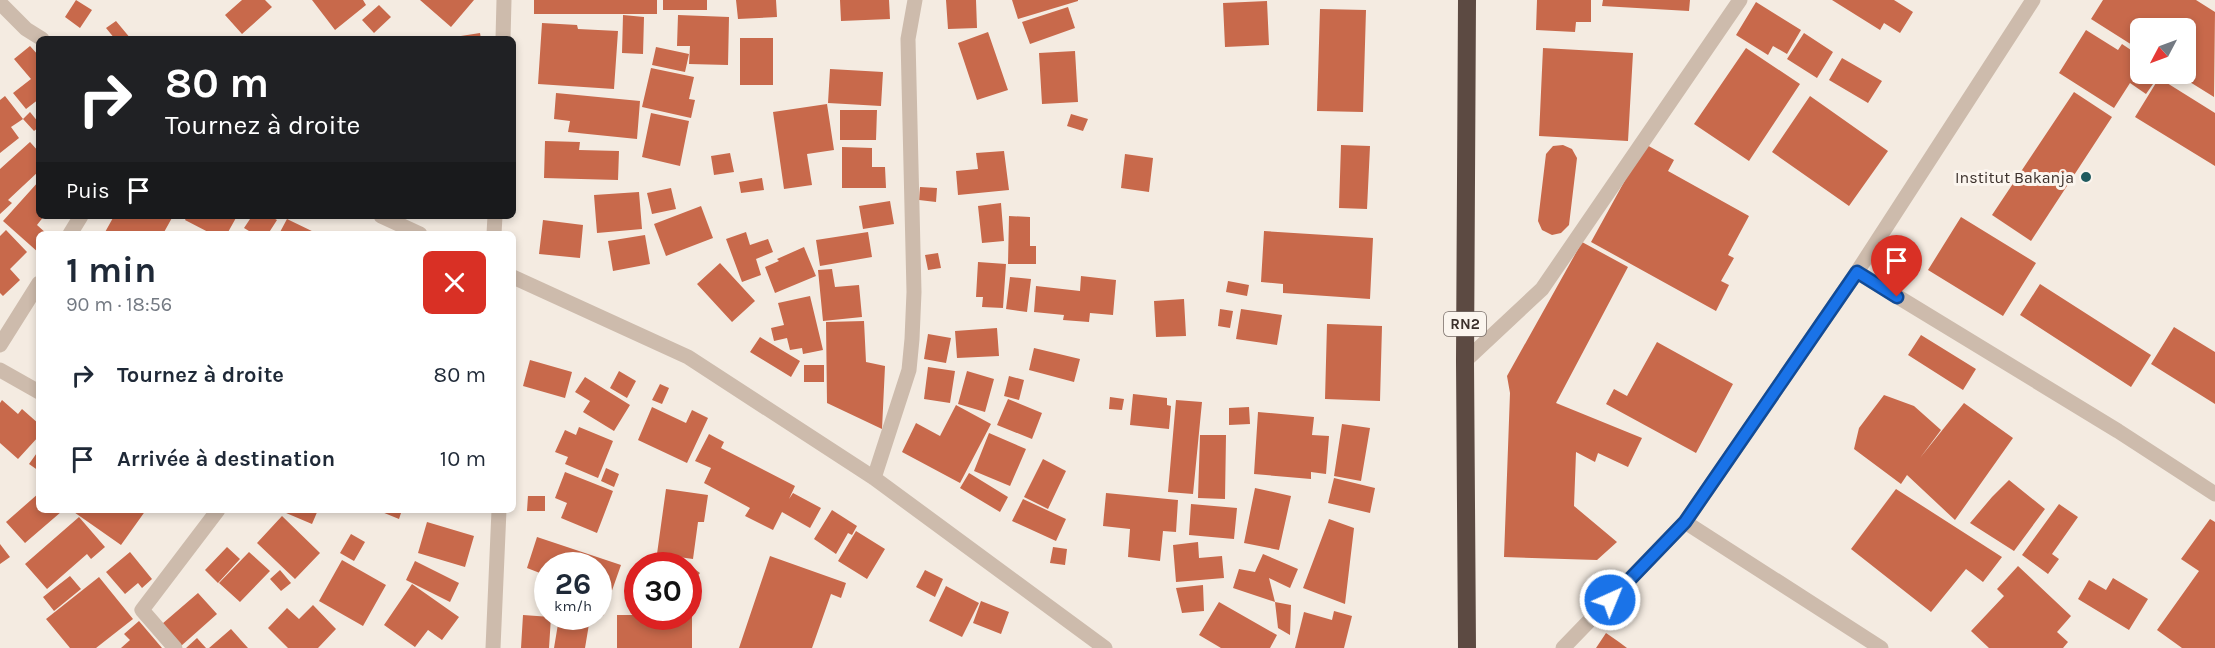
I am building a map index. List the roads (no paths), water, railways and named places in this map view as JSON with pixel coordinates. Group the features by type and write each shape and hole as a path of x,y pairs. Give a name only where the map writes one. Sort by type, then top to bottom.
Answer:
{"highway":[{"name":"RN2","path":"1467,0 1465,361 1467,648"}],"street":[{"path":"502,36 504,0"},
{"path":"874,478 909,370 914,292 908,39 915,0"},
{"path":"1465,361 1542,289 1740,0"},
{"path":"1563,648 1685,522 1857,272 2033,0"},
{"path":"0,3 26,29 37,36"},
{"path":"388,219 414,231"},
{"path":"1857,272 2118,431 2215,494"},
{"path":"516,278 688,357 874,478 1105,648"},
{"path":"0,345 36,288"},
{"path":"0,370 36,390"},
{"path":"175,648 142,610 216,513"},
{"path":"493,648 499,513"},
{"path":"1685,522 1881,648"}],"place":[{"name":"Institut Bakanja","path":"2086,177"}]}
